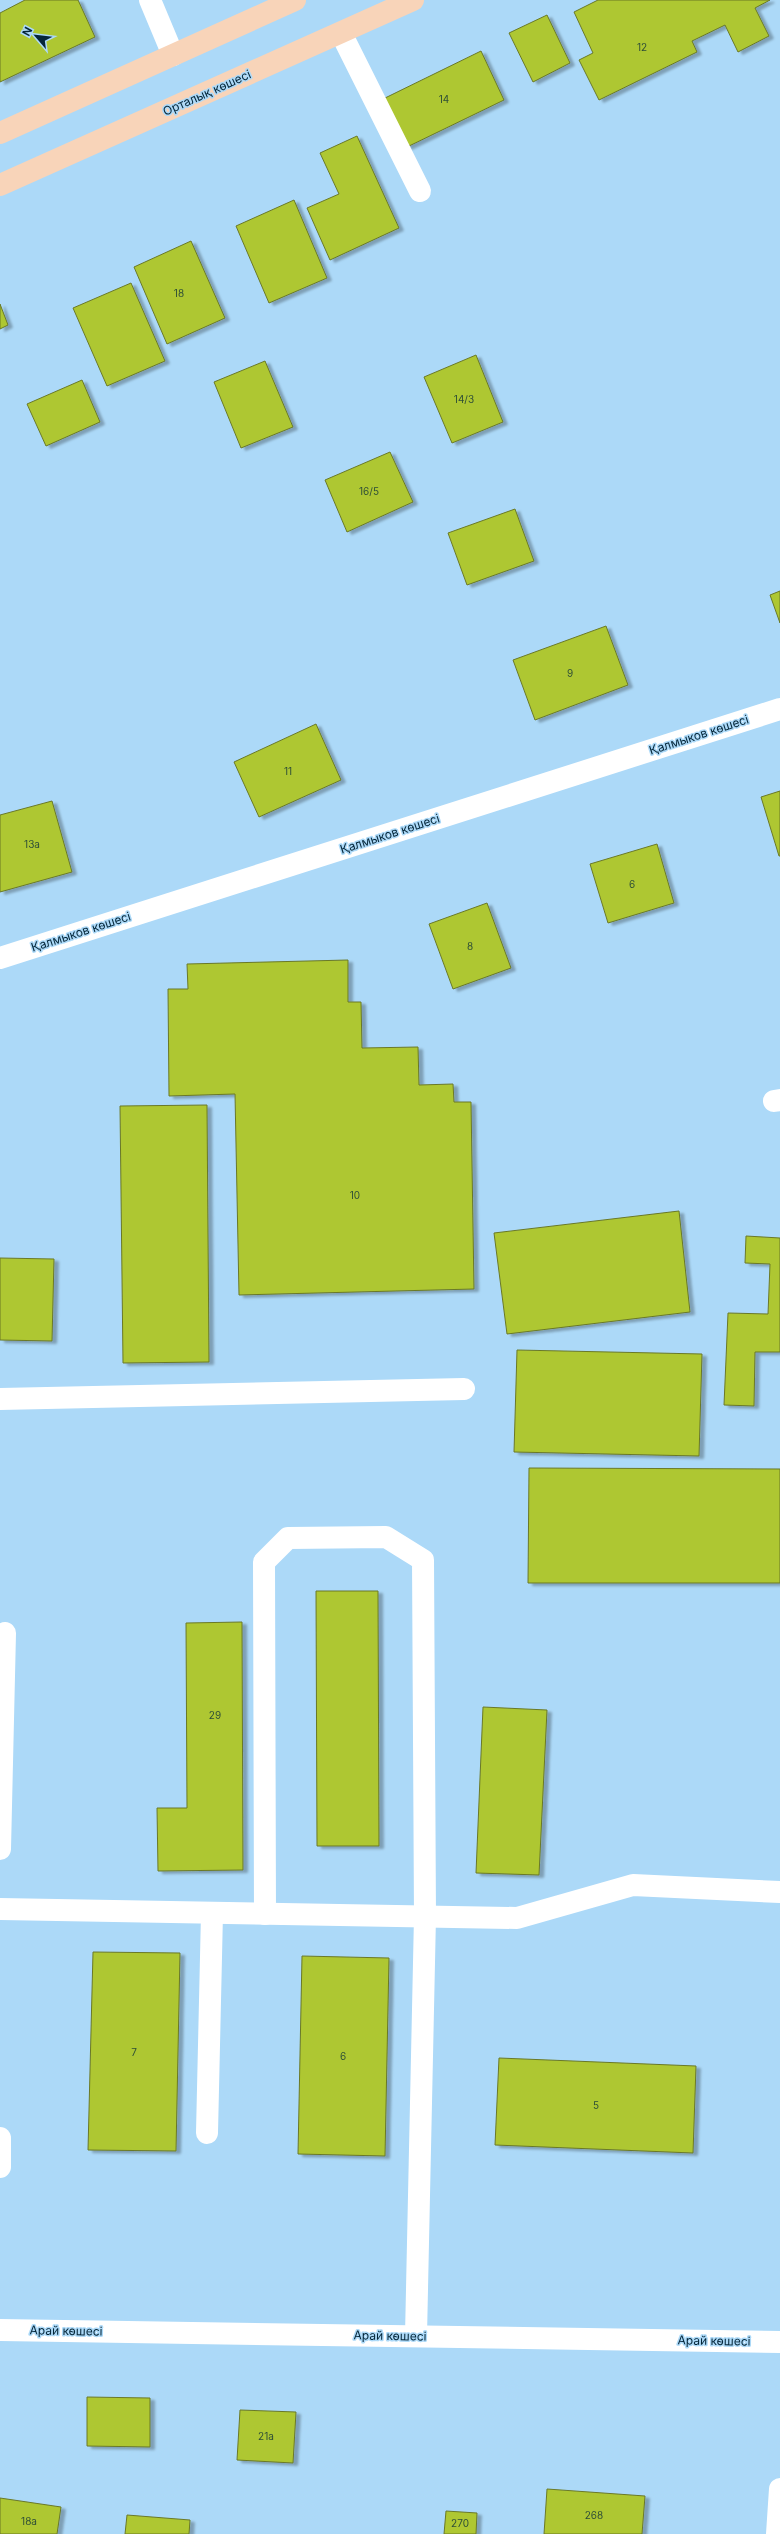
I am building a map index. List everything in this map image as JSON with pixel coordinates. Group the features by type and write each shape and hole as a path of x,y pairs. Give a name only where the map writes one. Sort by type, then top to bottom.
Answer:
{"main road":[{"path":"0,133 295,0"},
{"name":"Орталық көшесі","path":"0,185 413,0"}],"street":[{"path":"150,0 173,55"},
{"path":"341,32 420,191"},
{"name":"Қалмыков көшесі","path":"0,958 780,709"},
{"path":"0,1399 464,1389"},
{"path":"265,1914 264,1562 288,1538 386,1537 423,1560 425,1916 416,2336"},
{"path":"0,1849 5,1633"},
{"path":"0,1909 517,1918 633,1885 780,1892"},
{"path":"207,2133 212,1913"},
{"path":"0,2138 0,2168"},
{"name":"Арай көшесі","path":"0,2330 780,2342"},
{"path":"777,2534 780,2489"}],"building":[{"path":"25,0 78,0 95,37 0,82 0,13"},
{"path":"598,0 770,0 755,8 769,36 738,52 725,25 692,41 697,52 599,100 579,60 593,53 574,12"},
{"path":"547,15 570,63 533,82 509,33"},
{"path":"481,51 504,100 407,147 383,99"},
{"path":"357,136 399,228 330,260 307,208 339,194 320,153"},
{"path":"294,200 327,278 269,303 236,226"},
{"path":"191,241 225,318 167,344 134,267"},
{"path":"131,283 165,361 107,386 73,308"},
{"path":"0,304 8,325 0,329"},
{"path":"476,355 503,422 452,443 424,377"},
{"path":"265,361 293,427 241,448 214,382"},
{"path":"82,380 100,422 46,446 27,404"},
{"path":"390,452 413,502 347,532 325,480"},
{"path":"515,509 534,561 467,585 448,533"},
{"path":"780,591 780,623 770,595"},
{"path":"606,626 628,685 535,720 513,660"},
{"path":"316,724 341,780 259,817 234,762"},
{"path":"780,791 780,856 779,856 761,797"},
{"path":"52,801 72,872 0,892 0,815"},
{"path":"657,844 674,903 608,923 590,864"},
{"path":"487,903 511,968 453,989 429,924"},
{"path":"348,960 348,1002 361,1002 362,1048 418,1047 419,1085 453,1084 454,1102 471,1102 474,1289 239,1295 235,1094 169,1096 168,989 188,989 187,964"},
{"path":"207,1105 209,1362 123,1363 120,1106"},
{"path":"679,1211 690,1312 507,1334 494,1233"},
{"path":"746,1236 780,1238 780,1352 755,1352 754,1406 724,1405 728,1313 768,1314 770,1264 745,1263"},
{"path":"0,1258 54,1259 52,1341 0,1340"},
{"path":"517,1350 702,1354 699,1456 514,1452"},
{"path":"529,1468 780,1469 780,1583 528,1583"},
{"path":"316,1591 378,1591 379,1846 317,1846"},
{"path":"242,1622 243,1870 158,1871 157,1808 187,1808 186,1623"},
{"path":"483,1707 547,1710 539,1875 476,1873"},
{"path":"93,1952 180,1953 176,2151 88,2150"},
{"path":"302,1956 389,1958 385,2156 298,2154"},
{"path":"499,2058 696,2066 693,2153 495,2145"},
{"path":"87,2397 150,2398 150,2447 87,2446"},
{"path":"240,2410 296,2412 293,2463 237,2460"},
{"path":"547,2489 645,2496 642,2534 544,2534"},
{"path":"0,2498 61,2507 57,2534 0,2534"},
{"path":"446,2511 477,2513 476,2534 444,2534"},
{"path":"127,2515 190,2520 189,2534 125,2534"}]}
